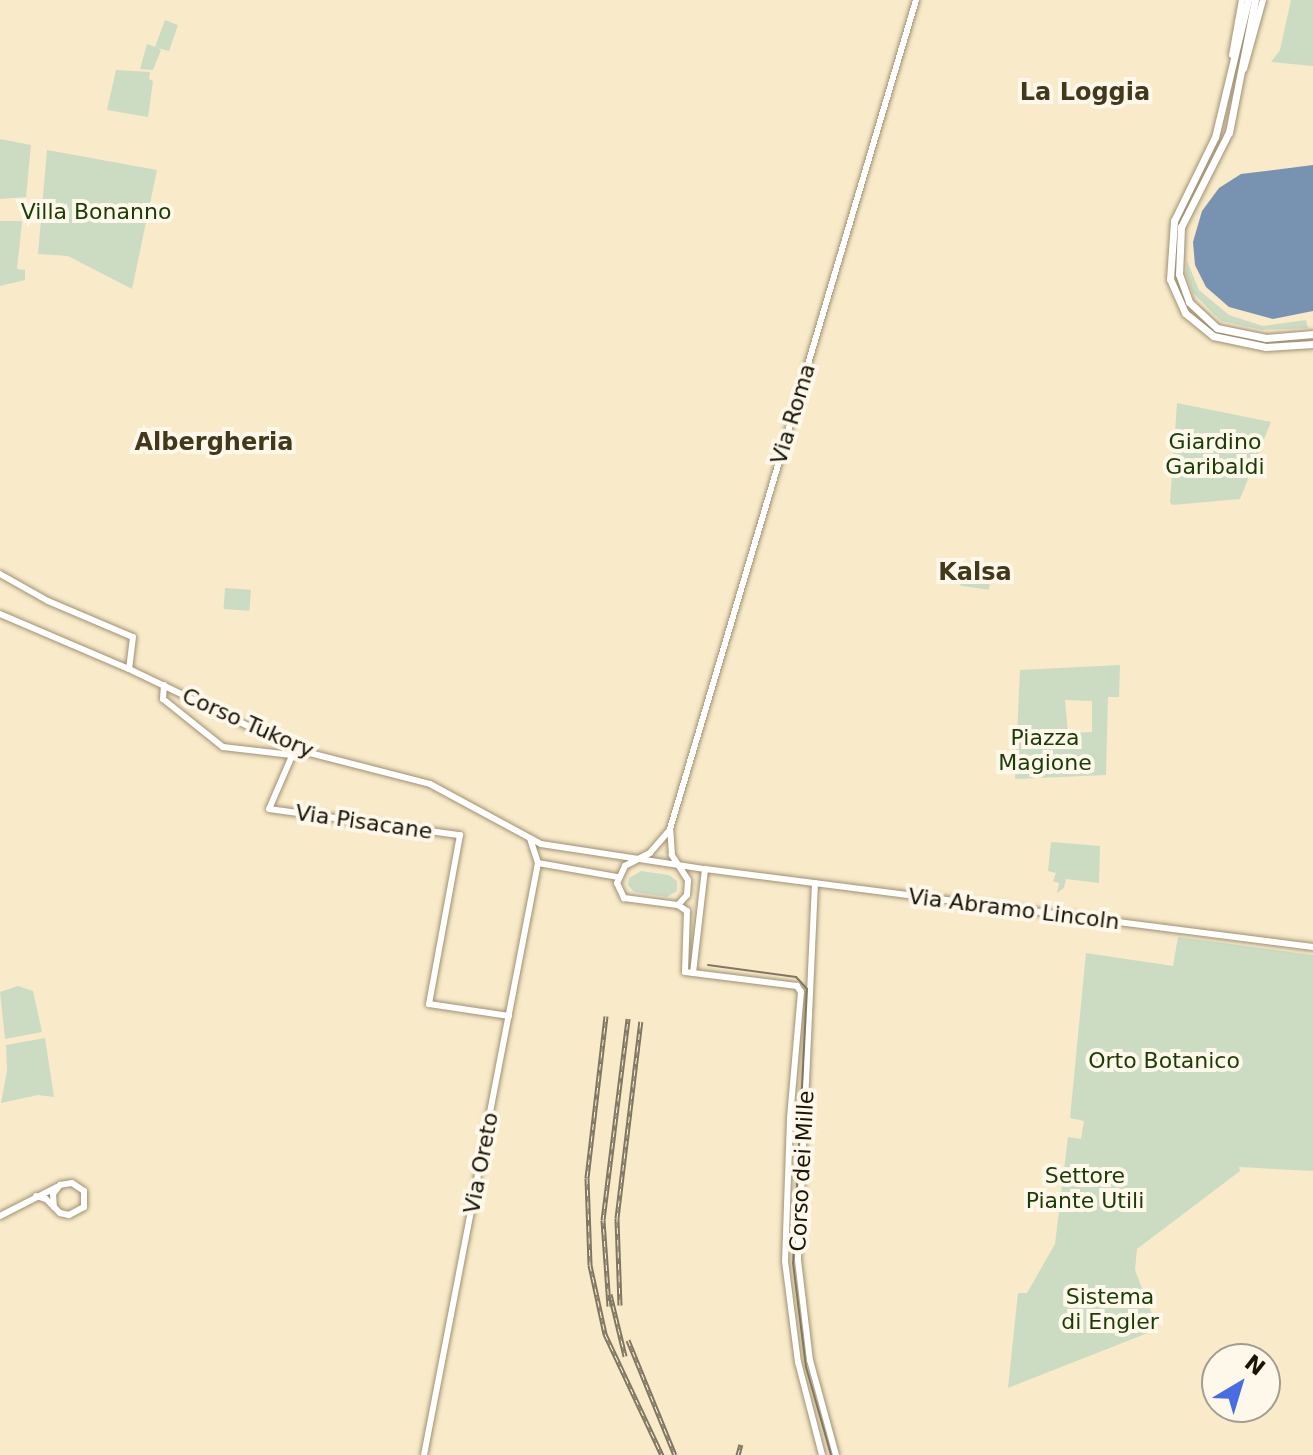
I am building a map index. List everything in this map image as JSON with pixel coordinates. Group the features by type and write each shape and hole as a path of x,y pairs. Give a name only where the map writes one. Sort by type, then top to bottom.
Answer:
{"main road":[{"path":"1248,0 1212,145 1178,209 1171,230 1170,279 1179,303 1197,325 1224,340 1266,347 1313,344"},
{"path":"1255,0 1241,76 1222,149 1181,227 1178,266 1185,292 1206,320 1227,331 1266,338 1313,334"}],"street":[{"name":"Via Roma","path":"670,829 916,0"},
{"path":"1230,74 1242,0"},
{"path":"1241,76 1263,0"},
{"path":"2,577 133,637 129,669"},
{"name":"Corso Tukory","path":"0,614 164,685 294,752"},
{"name":"Corso Tukory","path":"164,685 163,699 228,749 294,752 430,784 541,844 641,860"},
{"name":"Via Pisacane","path":"294,752 269,809 460,835 429,1004 509,1016"},
{"path":"670,829 654,850 641,860 625,866 617,877 618,889 624,898 678,905 689,915 685,972 797,986 804,984 809,974"},
{"path":"670,829 669,844 688,885 678,905"},
{"path":"530,838 537,867 617,877"},
{"name":"Via Abramo Lincoln","path":"641,860 1313,947"},
{"name":"Via Oreto","path":"424,1455 537,867"},
{"path":"693,973 705,869"},
{"name":"Corso dei Mille","path":"815,883 798,1260 811,1366 836,1455"},
{"name":"Corso dei Mille","path":"797,986 801,992 791,1108 785,1261 798,1362 822,1455"},
{"path":"0,1216 36,1196 66,1183 78,1185 85,1194 85,1203 79,1212 69,1215 36,1196"},
{"path":"54,1207 52,1199 57,1187"}],"green space":[{"path":"1291,0 1313,0 1313,66 1271,62 1280,50"},
{"path":"165,20 178,25 169,51 158,48 161,50 153,70 140,69 147,44 155,47"},
{"path":"116,70 150,72 149,79 153,81 148,117 107,110"},
{"path":"0,139 31,145 26,197 0,199"},
{"name":"Villa Bonanno","path":"47,150 157,170 132,289 68,256 38,254"},
{"path":"0,221 22,221 17,269 25,270 25,280 0,286"},
{"path":"1187,261 1199,290 1229,315 1263,326 1306,320 1308,328 1262,330 1221,321 1193,293 1186,274"},
{"name":"Giardino Garibaldi","path":"1177,403 1271,422 1240,499 1172,505 1170,502"},
{"path":"963,566 992,570 989,590 960,586"},
{"path":"225,588 251,590 249,611 224,609"},
{"name":"Piazza Magione","path":"1120,665 1119,697 1108,697 1106,775 1015,779 1020,670","holes":["1065,700 1092,701 1092,732 1068,733"]},
{"path":"1051,842 1100,846 1099,883 1066,879 1064,888 1057,893 1059,883 1053,881 1056,873 1048,871"},
{"path":"641,871 669,875 677,881 677,891 667,897 634,892 628,885 629,878"},
{"name":"Orto Botanico","path":"1178,937 1313,955 1313,1171 1239,1167 1240,1171 1137,1249 1135,1270 1158,1329 1008,1388 1018,1293 1027,1293 1055,1244 1068,1137 1081,1139 1084,1121 1070,1118 1086,953 1173,966"},
{"path":"18,986 33,991 42,1032 5,1039 0,992"},
{"path":"45,1038 54,1097 38,1095 1,1103 7,1071 6,1045"}],"water":[{"path":"1313,165 1313,311 1273,319 1229,307 1206,287 1195,265 1193,242 1202,211 1219,188 1241,174"}],"tram line":[{"path":"708,965 796,977 807,989 793,1263 806,1367 831,1455"}],"railway":[{"path":"606,1016 587,1178 590,1265 605,1334 662,1455"},
{"path":"609,1306 603,1220 628,1019"},
{"path":"620,1305 617,1218 641,1021"},
{"path":"610,1294 625,1356"},
{"path":"628,1340 675,1455"},
{"path":"738,1455 741,1444"}],"district":[{"name":"La Loggia","path":"1085,93"},
{"name":"Albergheria","path":"214,443"},
{"name":"Kalsa","path":"975,573"}],"park label":[{"name":"Settore Piante Utili","path":"1085,1188"},
{"name":"Sistema di Engler","path":"1110,1308"}]}
